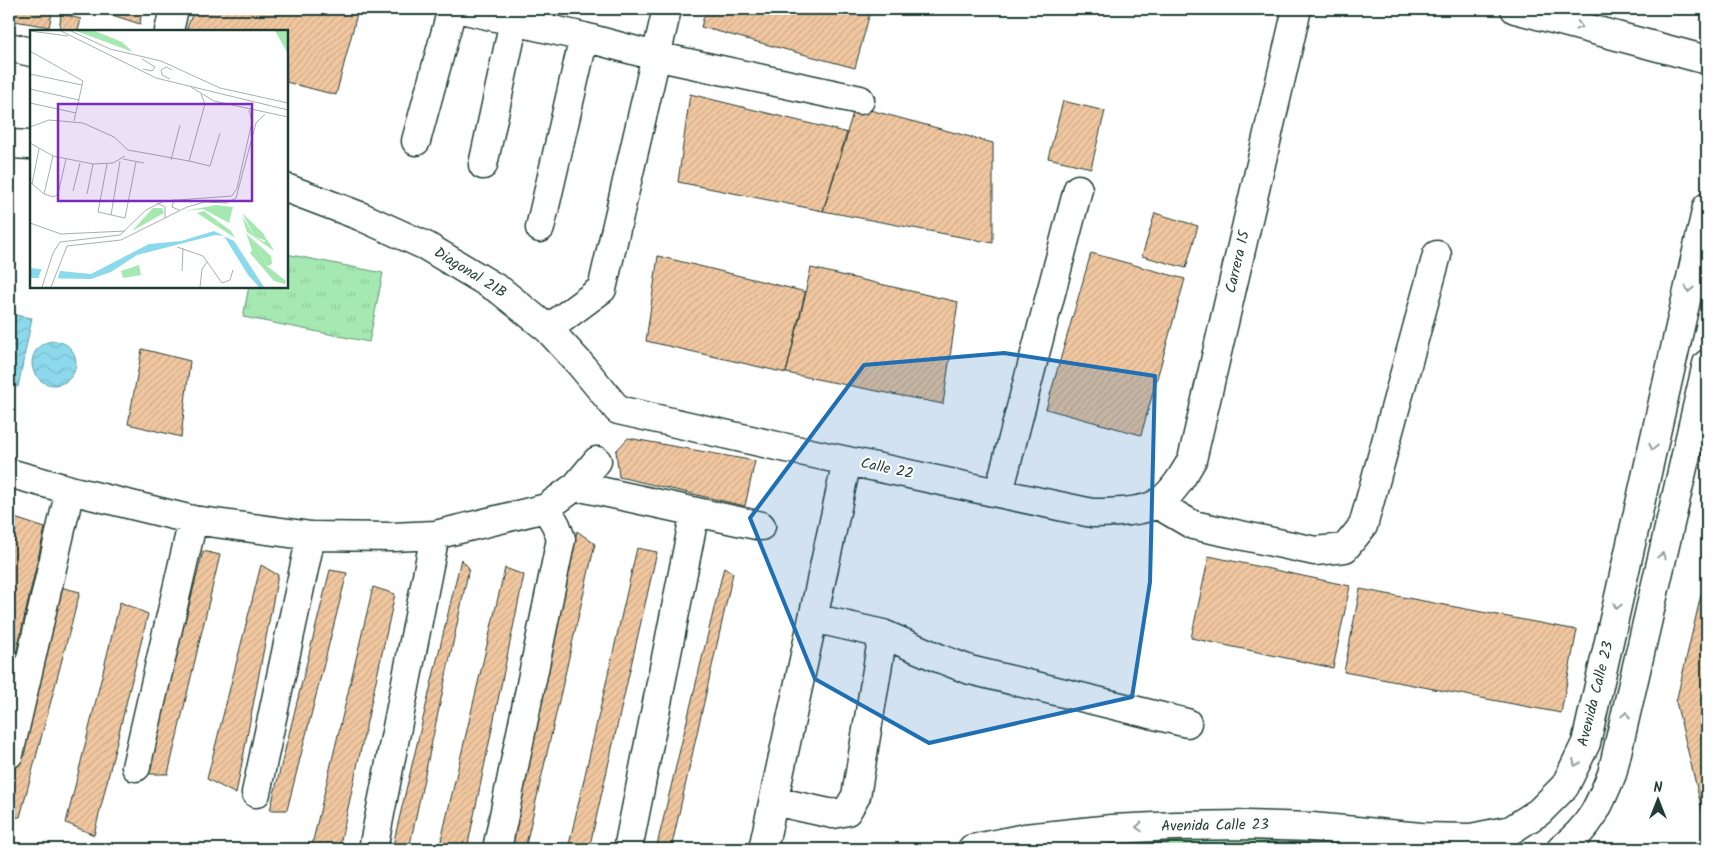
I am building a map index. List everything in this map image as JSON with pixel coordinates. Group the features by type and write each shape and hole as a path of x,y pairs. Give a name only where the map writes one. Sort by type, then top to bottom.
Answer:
{"main road":[{"path":"169,30 174,9"},
{"path":"416,141 452,9"},
{"path":"462,9 584,37 655,56 860,100"},
{"path":"548,329 602,289 667,9"},
{"name":"Carrera 15","path":"1157,504 1177,485 1192,460 1298,9"},
{"path":"1515,9 1702,64"},
{"path":"483,165 514,21"},
{"path":"540,228 584,37"},
{"path":"9,47 30,52"},
{"path":"9,144 30,144"},
{"name":"Diagonal 21B","path":"288,189 360,216 426,246 501,291 548,329 618,410"},
{"path":"999,492 1078,189"},
{"name":"Avenida Calle 23","path":"972,849 1020,844 1112,829 1247,824 1312,827 1421,837 1471,838 1511,830 1539,812 1566,786 1586,743 1707,207"},
{"path":"1157,504 1193,525 1315,551 1346,548 1362,526 1437,255"},
{"path":"1561,849 1578,836 1597,810 1612,774 1707,364"},
{"name":"Calle 22","path":"618,410 1092,513 1126,512 1157,504"},
{"path":"9,473 193,520 311,536 393,537 435,535 546,508 576,486 597,461"},
{"path":"763,849 846,461"},
{"path":"576,486 762,526"},
{"path":"9,754 70,490"},
{"path":"497,849 561,539 556,525 546,508"},
{"path":"628,849 694,512"},
{"path":"136,767 193,520"},
{"path":"373,849 435,535"},
{"path":"256,793 311,536"},
{"path":"813,618 883,634 970,670 1187,723"},
{"path":"774,801 834,814 847,812 856,796 883,634"}],"highlighted area":[{"path":"1004,353 1155,376 1150,582 1132,697 929,743 815,679 750,518 864,365"}],"green space":[{"path":"288,254 383,273 369,342 243,317 249,288 288,288"},
{"path":"1238,839 1347,847 1326,849 1055,849 1068,846"}],"water":[{"path":"9,314 32,318 18,387 9,385"},
{"path":"54,341 66,345 72,351 76,363 72,375 66,381 54,385 42,381 36,375 32,363 36,351 42,345"}],"building":[{"path":"12,9 53,9 49,27 9,20"},
{"path":"110,9 142,9 140,24 109,14"},
{"path":"194,9 334,9 357,14 336,95 288,83 288,30 186,30"},
{"path":"706,9 871,9 855,68 701,27"},
{"path":"61,14 81,19 78,30 59,30"},
{"path":"690,94 848,133 823,211 678,182"},
{"path":"1063,101 1105,111 1091,168 1048,158"},
{"path":"855,106 993,143 993,243 823,211"},
{"path":"1155,213 1198,226 1186,268 1142,256"},
{"path":"1091,253 1185,279 1141,435 1046,409"},
{"path":"658,256 806,292 786,373 646,341"},
{"path":"811,268 958,302 943,404 786,373"},
{"path":"142,349 190,361 181,437 128,424"},
{"path":"628,438 755,461 745,506 619,477 616,451"},
{"path":"12,517 45,528 9,684 9,531"},
{"path":"577,531 595,544 525,849 508,849"},
{"path":"637,548 657,552 589,849 568,849"},
{"path":"203,551 220,555 168,774 146,774"},
{"path":"1209,556 1350,586 1333,668 1191,638"},
{"path":"461,559 469,568 409,849 392,849"},
{"path":"261,565 278,575 236,794 207,779"},
{"path":"724,567 733,573 671,849 656,849"},
{"path":"505,568 524,575 467,849 439,849"},
{"path":"1707,569 1707,830 1676,702"},
{"path":"330,570 347,573 287,810 270,810"},
{"path":"60,587 80,592 20,817 9,818 9,783"},
{"path":"373,587 395,594 339,849 311,849"},
{"path":"1360,589 1577,630 1561,713 1344,672"},
{"path":"120,602 148,614 94,835 66,823"}]}
